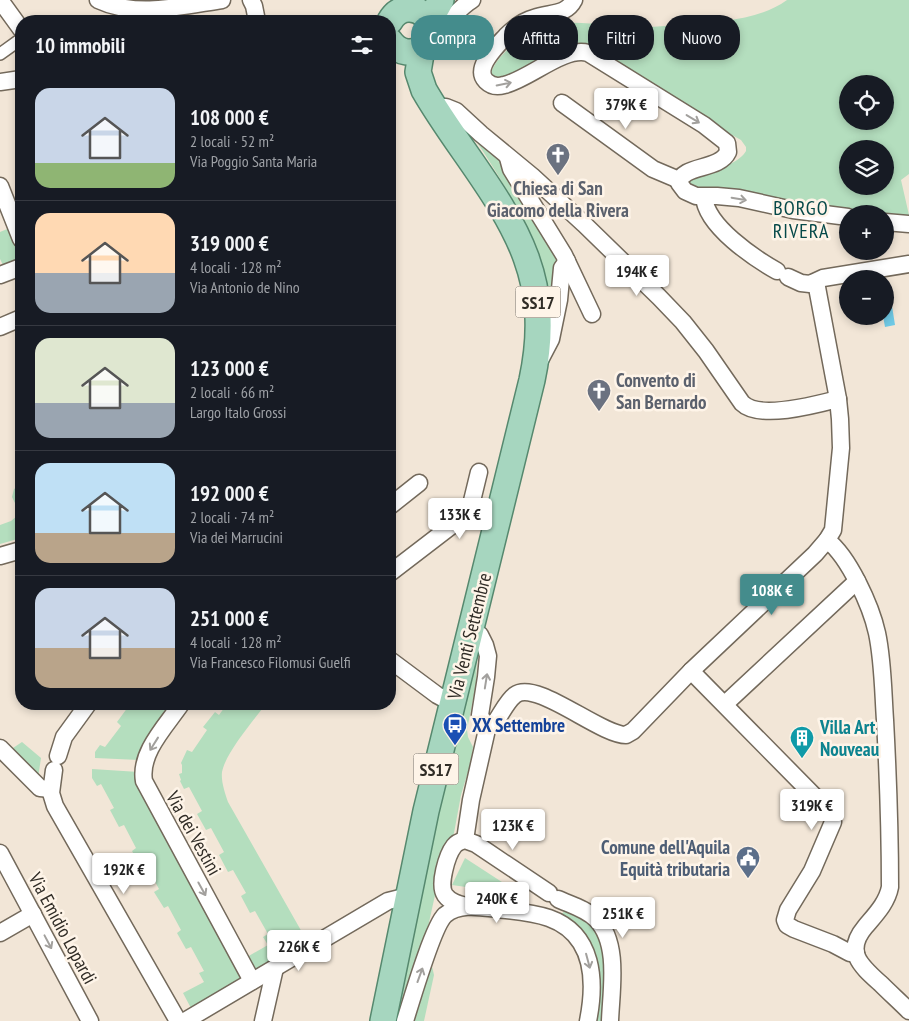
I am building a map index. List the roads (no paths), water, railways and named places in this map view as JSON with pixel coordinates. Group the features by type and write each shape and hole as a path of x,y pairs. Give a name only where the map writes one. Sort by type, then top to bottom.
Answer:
{"main road":[{"path":"406,29 431,6 441,0"},
{"name":"Via Venti Settembre","path":"383,1021 408,898 452,702 536,362 539,327 534,278 527,258 503,209 434,108 422,86 418,72 412,62 406,29"}],"street":[{"path":"0,0 15,21"},
{"path":"98,0 118,7 140,9 171,8 222,0"},
{"path":"251,0 256,15"},
{"path":"406,29 441,28 456,11 472,0"},
{"path":"574,0 565,11 528,20 508,33 486,62 482,70 484,78 492,85 501,86 514,82 574,53 583,52 704,125 727,143 729,150 723,159 708,166 683,173 679,180 680,185 685,191 696,196 732,197 793,210 839,216"},
{"path":"0,54 15,43"},
{"path":"0,82 15,80"},
{"path":"562,103 653,169 679,180"},
{"path":"434,108 440,106 452,108 532,176 659,297 690,330 726,382 748,408 756,411 795,409 838,399"},
{"path":"508,156 512,169 567,261 592,314"},
{"path":"0,186 15,230"},
{"path":"704,197 708,210 717,223 745,250 803,284 810,284 823,278 909,264"},
{"path":"894,223 909,224"},
{"path":"536,362 544,355 551,339 562,268 567,261"},
{"path":"0,275 15,269"},
{"path":"470,630 480,635 487,651 487,672 480,715 482,722 488,725 494,724 514,696 520,692 529,692 547,698 612,732 623,736 629,735 691,671 827,540 833,530 841,448 838,399 816,282"},
{"path":"0,327 15,321"},
{"path":"396,568 463,517 471,505 479,472"},
{"path":"396,501 419,483"},
{"path":"827,540 838,550 857,582 875,625 881,661 888,771 890,888 881,908 857,939 856,953 862,967 909,1011"},
{"path":"0,556 15,552"},
{"path":"725,704 857,582"},
{"path":"396,664 437,695 452,702"},
{"path":"691,671 832,816 832,824 812,871 786,912 786,923 794,929 856,953"},
{"path":"84,710 64,738 56,763 51,789 52,798 178,1021"},
{"name":"Via dei Vestini","path":"177,710 147,756 143,768 144,781 252,981"},
{"path":"465,840 470,800 488,725"},
{"path":"0,748 40,788 51,789"},
{"path":"588,1021 592,983 587,954 574,934 565,926 545,917 466,906 453,902 446,897 442,883 454,846 465,840 476,844 554,896 595,918 603,929 609,944 612,962 613,977 610,1021"},
{"name":"Via Emidio Lopardi","path":"0,853 90,1021"},
{"path":"545,917 559,910 560,906 554,896"},
{"path":"185,1021 388,901 408,898"},
{"path":"405,1021 442,919 452,911 466,906"},
{"path":"0,933 33,914"},
{"path":"263,1021 275,968"}],"place":[{"name":"Chiesa di San Giacomo della Rivera","path":"558,176"},
{"name":"Convento di San Bernardo","path":"599,412"},
{"name":"XX Settembre","path":"455,746"},
{"name":"Villa Art Nouveau","path":"802,759"},
{"name":"Comune dell'Aquila Equità tributaria","path":"748,879"}],"district":[{"name":"BORGO RIVERA","path":"801,220"}]}
